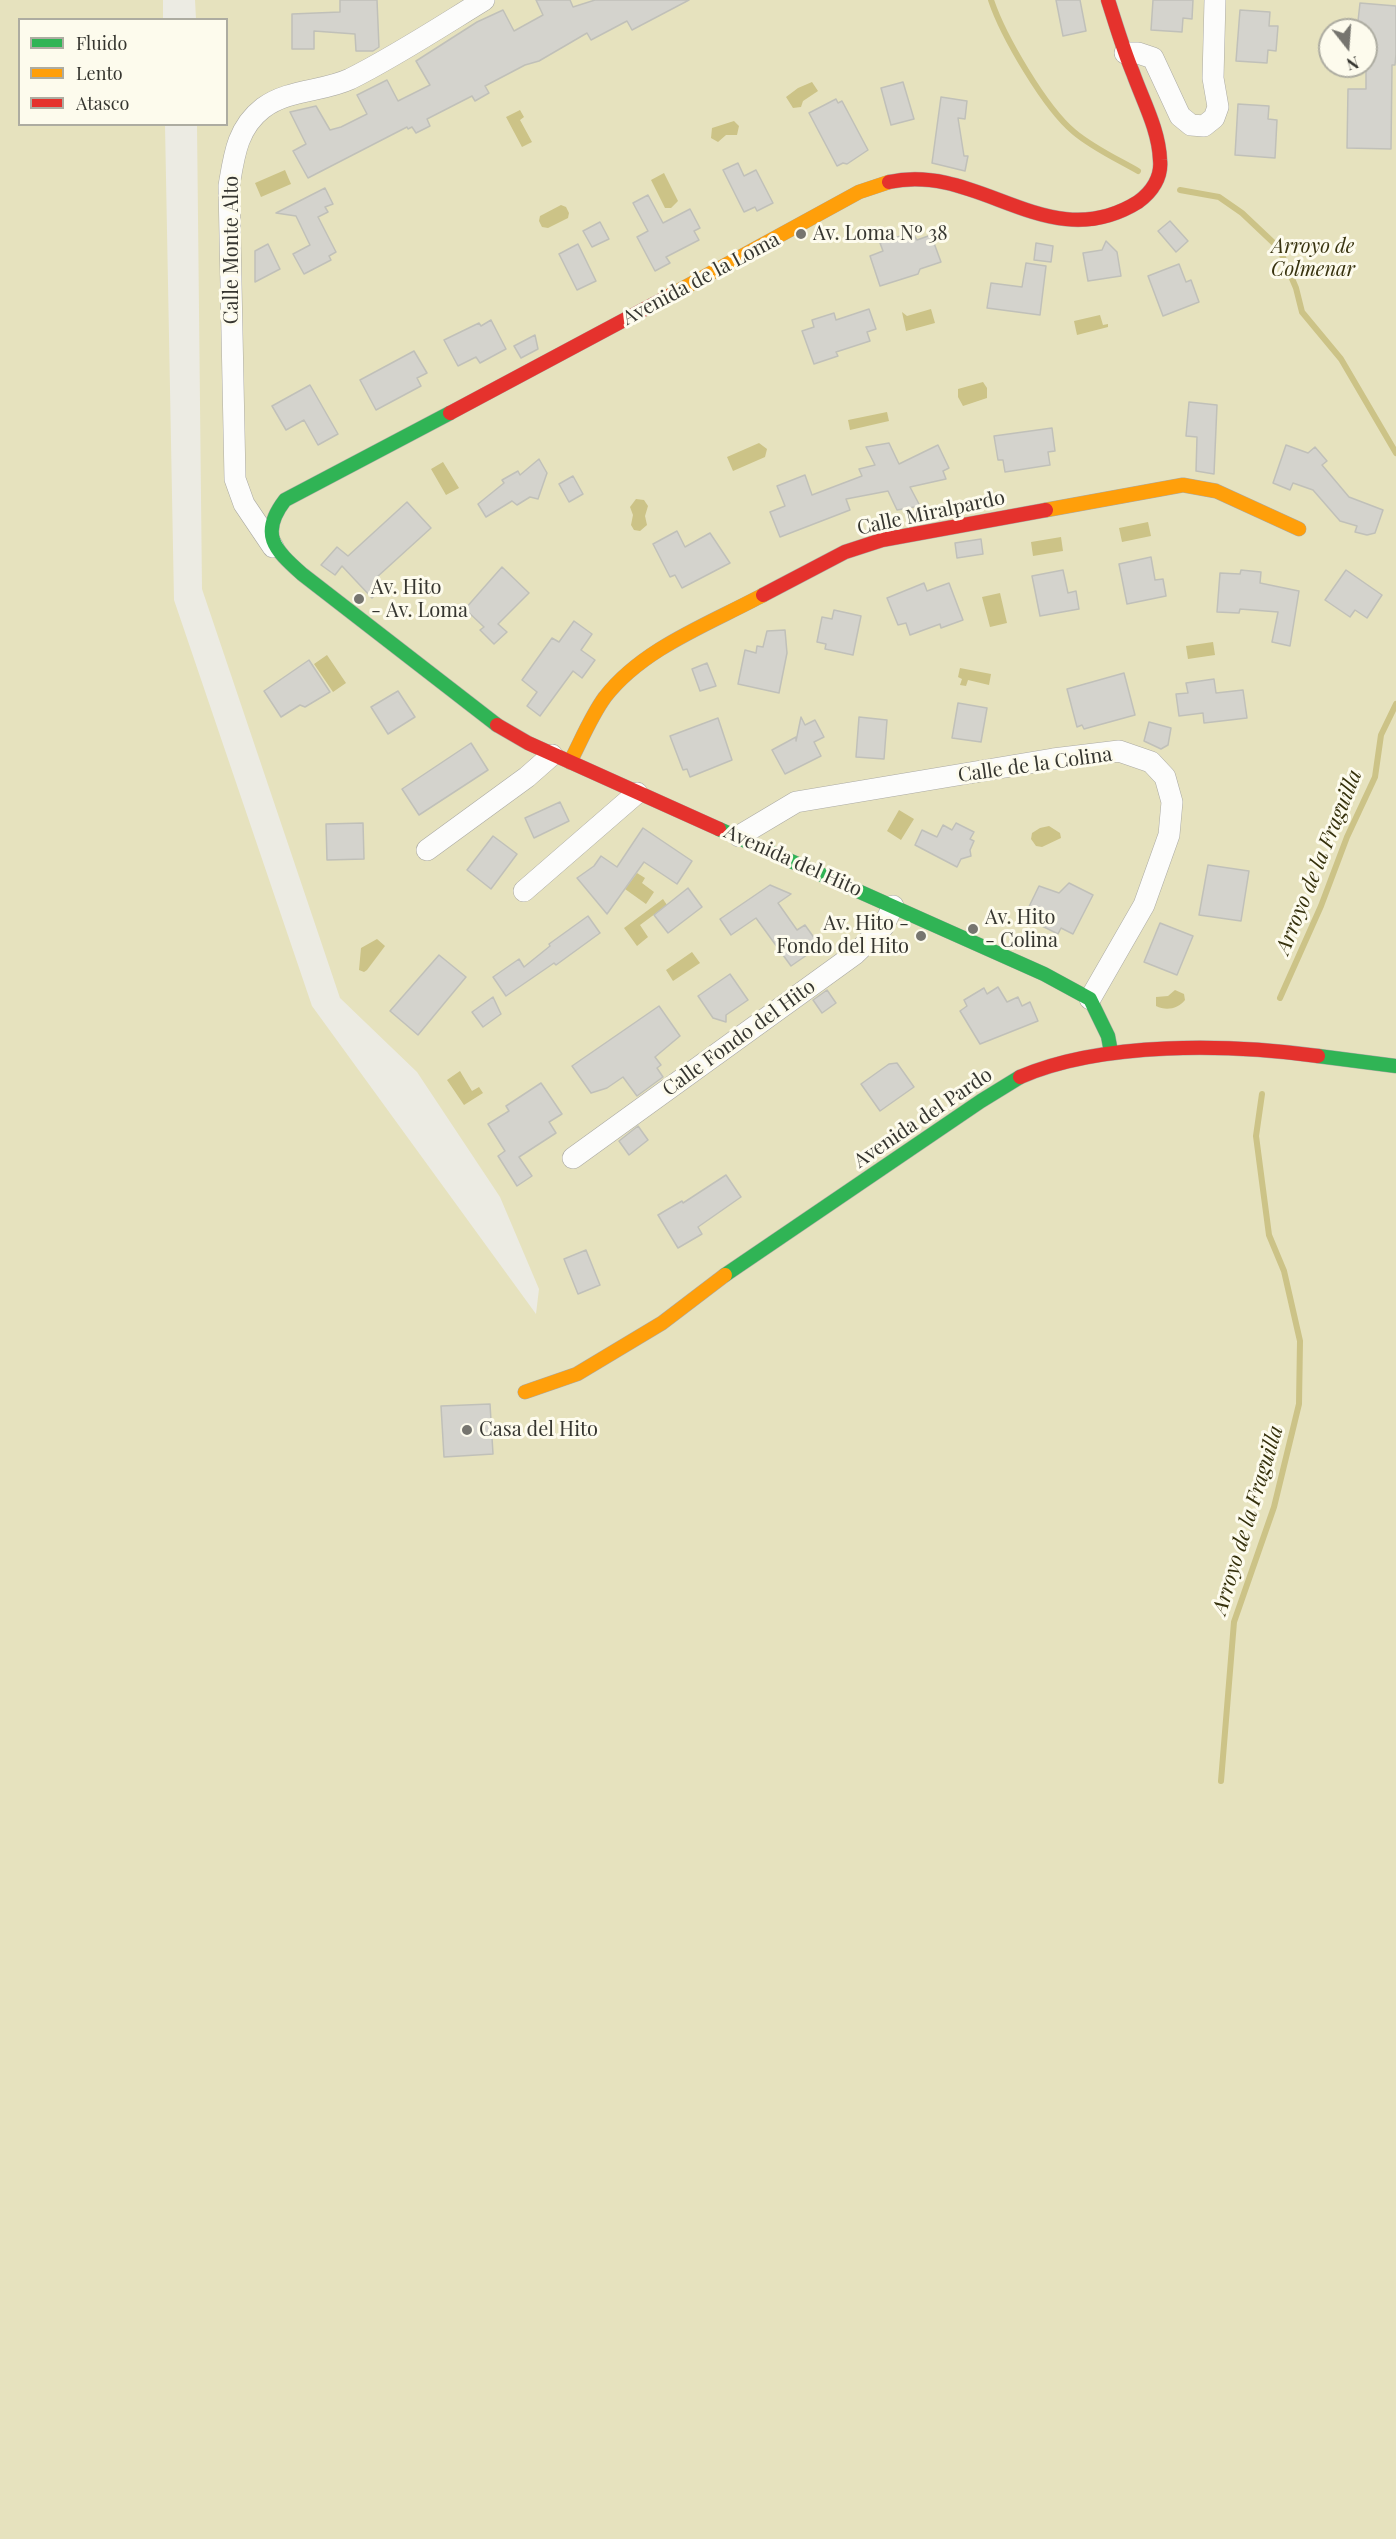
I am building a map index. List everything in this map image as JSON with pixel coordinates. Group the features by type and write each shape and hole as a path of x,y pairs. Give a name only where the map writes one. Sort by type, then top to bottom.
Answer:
{"street":[{"name":"Calle Monte Alto","path":"279,554 244,504 235,479 229,186 235,148 245,128 263,108 288,95 347,80 484,0"},
{"name":"Avenida de la Loma","path":"278,508 859,192 879,184 902,178 928,179 1028,212 1070,220 1096,219 1116,214 1138,203 1159,180 1161,157 1154,130 1108,0"},
{"path":"1125,53 1138,53 1153,58 1180,116 1191,125 1204,126 1214,118 1218,107 1214,78 1215,0"},
{"name":"Calle Miralpardo","path":"561,759 604,698 628,672 661,649 845,552 882,540 1183,485 1216,491 1299,530"},
{"path":"244,504 278,508 270,535 279,554"},
{"name":"Avenida del Hito","path":"279,554 494,723 561,759 739,836 1044,974 1090,999"},
{"name":"Calle de la Colina","path":"739,836 796,802 1119,751 1151,762 1165,777 1172,802 1169,835 1144,905 1090,999"},
{"path":"427,850 527,777 561,759"},
{"path":"524,891 637,793"},
{"name":"Calle Fondo del Hito","path":"573,1158 855,954 884,927 893,906"},
{"path":"1090,999 1108,1036 1111,1052"},
{"name":"Avenida del Pardo","path":"525,1392 577,1374 662,1323 716,1281 1021,1077 1047,1066 1111,1052 1257,1048 1396,1066"}],"green space":[{"name":"Arroyo de Colmenar","path":"0,0 163,0 163,18 18,18 18,126 165,126 174,600 312,1006 536,1314 539,1289 500,1197 417,1072 340,998 202,589 197,126 228,126 228,18 196,18 195,0 1396,0 1396,2539 0,2539"}],"shaded area":[{"path":"812,82 818,91 803,101 801,107 793,108 786,97"},
{"path":"520,110 524,117 520,120 532,142 522,147 506,117"},
{"path":"734,121 739,126 737,135 726,135 718,142 711,138 712,128"},
{"path":"285,170 291,184 261,197 255,183"},
{"path":"664,173 678,201 671,208 665,208 651,180"},
{"path":"561,205 566,207 569,213 568,218 548,228 542,227 539,221 540,216"},
{"path":"931,309 935,323 906,331 902,312 907,316"},
{"path":"1100,315 1103,325 1108,324 1108,327 1077,335 1074,321"},
{"path":"983,382 987,388 987,398 963,406 958,397 958,389"},
{"path":"887,412 889,421 850,430 848,420"},
{"path":"759,443 767,449 765,457 733,471 727,457"},
{"path":"443,462 459,488 446,495 431,469"},
{"path":"636,499 644,500 648,506 645,516 647,525 640,531 634,530 631,525 633,515 630,507"},
{"path":"1148,522 1151,536 1122,542 1119,528"},
{"path":"1061,537 1063,551 1033,556 1031,542"},
{"path":"1000,593 1007,623 990,627 982,597"},
{"path":"1213,642 1215,655 1188,659 1186,646"},
{"path":"327,655 346,683 333,692 314,664"},
{"path":"960,668 991,674 989,685 968,680 966,686 960,685 962,679 958,677"},
{"path":"899,810 914,819 901,840 887,831"},
{"path":"1049,826 1060,833 1061,838 1042,847 1036,846 1031,839 1032,833"},
{"path":"637,873 645,878 642,883 654,892 646,904 625,889"},
{"path":"663,899 667,905 640,925 648,937 637,946 624,928"},
{"path":"377,939 385,946 367,970 364,972 359,970 361,948"},
{"path":"692,952 700,963 673,981 666,970"},
{"path":"1175,990 1184,994 1185,1000 1182,1003 1172,1008 1156,1006 1156,997 1168,996"},
{"path":"460,1071 472,1091 479,1087 483,1093 464,1105 447,1080"}],"building":[{"path":"340,0 377,0 379,47 373,51 356,51 355,34 314,31 314,49 292,49 292,14 340,12"},
{"path":"536,0 570,0 573,7 595,0 689,0 632,30 627,21 591,40 587,33 539,61 525,65 485,86 489,93 475,101 472,96 427,119 430,126 416,133 412,127 408,129 407,127 308,178 293,151 306,144 290,112 316,106 330,130 341,127 367,114 357,95 387,80 398,101 430,85 416,61 477,22 503,10 514,31 543,15"},
{"path":"1056,0 1080,0 1086,31 1063,36"},
{"path":"1153,0 1193,0 1192,19 1183,18 1182,32 1151,30"},
{"path":"1360,3 1396,6 1396,54 1395,65 1392,65 1391,149 1347,148 1348,89 1366,89 1366,78 1378,78 1378,18 1358,18"},
{"path":"1240,10 1270,12 1269,26 1278,26 1276,51 1268,50 1267,63 1236,61"},
{"path":"903,82 914,119 891,125 881,88"},
{"path":"941,97 967,101 965,119 958,118 964,156 968,156 965,171 932,163"},
{"path":"836,99 838,103 842,101 868,150 847,164 837,166 809,113"},
{"path":"1238,104 1269,106 1268,119 1277,120 1275,158 1235,155"},
{"path":"738,163 744,176 756,170 773,203 757,211 755,207 744,212 723,170"},
{"path":"325,188 333,204 325,207 328,212 318,217 336,252 329,256 331,260 304,274 293,254 310,245 296,216 276,213"},
{"path":"648,195 663,223 690,209 700,228 694,231 699,240 666,257 670,263 655,271 637,237 648,231 633,203"},
{"path":"1170,221 1188,241 1176,252 1158,231"},
{"path":"600,222 609,239 592,247 583,231"},
{"path":"912,232 917,240 931,235 941,262 920,269 918,274 880,286 870,256 883,251 880,243"},
{"path":"1106,241 1117,252 1121,276 1088,281 1083,253 1102,250"},
{"path":"1036,243 1053,246 1051,262 1034,260"},
{"path":"268,244 280,269 255,282 255,251"},
{"path":"578,244 596,281 577,290 559,254"},
{"path":"1026,263 1046,266 1040,315 987,308 991,283 1022,287"},
{"path":"1179,264 1186,282 1191,280 1199,302 1163,316 1148,276"},
{"path":"869,309 876,329 867,332 870,341 836,352 838,356 814,364 802,331 814,327 812,320 834,313 836,320"},
{"path":"491,320 506,349 480,363 476,357 458,366 444,340 479,323 481,326"},
{"path":"535,335 538,349 521,358 514,346"},
{"path":"414,351 427,373 417,378 421,386 376,410 360,380"},
{"path":"310,385 338,434 318,445 304,420 286,430 272,406"},
{"path":"1189,402 1217,405 1214,474 1196,471 1197,437 1186,436"},
{"path":"1052,428 1055,451 1048,452 1050,465 1005,472 1003,460 998,460 994,436"},
{"path":"889,443 899,464 938,445 949,468 943,471 946,479 910,487 920,506 897,510 888,491 846,499 850,510 780,537 770,512 785,506 777,486 805,475 812,495 862,476 859,469 875,465 866,447"},
{"path":"1286,445 1308,453 1315,447 1327,461 1322,465 1349,497 1383,510 1375,533 1367,535 1355,532 1357,526 1340,521 1313,490 1293,483 1290,490 1273,483"},
{"path":"539,459 547,473 538,499 530,497 517,505 512,501 486,517 478,504 504,483 502,480 518,471 520,475"},
{"path":"573,476 583,494 569,502 559,484"},
{"path":"407,502 431,528 377,577 385,585 372,598 342,566 335,575 321,565 337,547 348,556"},
{"path":"677,531 685,547 710,533 730,563 682,588 675,575 670,577 653,544"},
{"path":"981,539 983,554 957,558 955,543"},
{"path":"1151,557 1155,580 1163,579 1166,596 1127,604 1119,564"},
{"path":"502,567 529,593 498,624 507,632 494,644 480,630 484,627 465,609"},
{"path":"1063,570 1068,593 1076,591 1079,609 1040,616 1032,576"},
{"path":"1241,570 1261,572 1260,583 1299,591 1290,646 1272,642 1278,612 1240,609 1239,613 1217,612 1220,573 1240,574"},
{"path":"1346,570 1382,595 1367,618 1355,610 1350,617 1325,600"},
{"path":"924,583 927,591 949,583 963,620 941,628 940,624 910,635 906,623 898,625 887,598"},
{"path":"834,610 861,616 853,655 825,649 826,644 817,642 822,617 832,619"},
{"path":"574,621 592,634 581,650 595,660 582,678 573,671 540,716 527,706 537,692 522,680 552,638 559,642"},
{"path":"785,630 787,653 779,693 738,684 745,650 756,653 757,646 763,647 767,631"},
{"path":"309,660 330,692 305,707 300,705 281,717 264,691"},
{"path":"707,663 716,686 700,691 692,669"},
{"path":"1124,673 1135,715 1084,729 1082,725 1077,727 1067,689"},
{"path":"1214,679 1216,693 1243,690 1247,718 1204,723 1203,713 1179,716 1176,694 1188,693 1186,683"},
{"path":"398,691 415,717 388,734 371,707"},
{"path":"958,703 987,708 981,742 952,738"},
{"path":"801,717 805,725 815,720 824,737 814,742 821,756 785,774 772,750 796,737 796,741"},
{"path":"859,717 887,720 884,759 856,757"},
{"path":"718,718 732,760 690,777 687,769 683,770 670,736"},
{"path":"1149,722 1171,728 1168,745 1161,749 1144,741"},
{"path":"471,743 488,770 419,815 402,789"},
{"path":"560,802 569,821 534,838 525,818"},
{"path":"363,823 364,859 327,860 326,824"},
{"path":"956,823 974,832 970,839 974,841 970,850 971,856 961,859 957,867 915,845 922,830 937,837 943,825 952,830"},
{"path":"643,828 692,861 677,884 644,862 607,914 577,878 594,866 601,856 617,867"},
{"path":"493,836 517,854 491,889 467,870"},
{"path":"1208,865 1249,871 1241,921 1199,915"},
{"path":"1069,883 1093,895 1073,934 1061,928 1058,934 1024,917 1039,886 1059,893"},
{"path":"770,885 791,894 778,903 797,930 805,925 820,946 791,966 756,918 731,935 720,919"},
{"path":"688,888 702,907 668,933 654,915"},
{"path":"588,916 600,933 556,965 554,963 506,996 493,977 519,959 524,967 550,946 549,944"},
{"path":"1160,923 1193,936 1177,975 1144,962"},
{"path":"439,955 466,977 418,1035 390,1011"},
{"path":"730,974 748,1000 726,1015 726,1022 713,1018 698,996"},
{"path":"998,987 1007,1002 1018,997 1022,1006 1030,1002 1038,1021 980,1044 960,1011 967,1006 964,1000 984,988 987,994"},
{"path":"827,990 836,1003 822,1013 813,1000"},
{"path":"493,997 501,1014 483,1027 472,1012"},
{"path":"659,1006 680,1036 655,1057 661,1065 657,1068 663,1077 637,1096 623,1077 607,1088 591,1093 572,1066"},
{"path":"897,1063 914,1087 880,1111 861,1084 889,1064"},
{"path":"541,1083 562,1114 549,1122 556,1133 519,1157 532,1176 517,1186 498,1156 505,1151 488,1124 509,1111 506,1106"},
{"path":"638,1126 648,1140 629,1155 619,1141"},
{"path":"726,1175 741,1197 698,1227 702,1234 678,1248 658,1215 682,1201 683,1203"},
{"path":"586,1250 600,1285 578,1294 564,1259"},
{"name":"Casa del Hito","path":"490,1404 493,1454 444,1457 441,1406"}],"waterway":[{"name":"Arroyo de la Fraguilla","path":"991,0 1015,51 1050,106 1074,132 1105,153 1138,171"},
{"name":"Arroyo de la Fraguilla","path":"1180,190 1219,197 1242,213 1279,248 1296,288 1302,312 1341,359 1396,453"},
{"name":"Arroyo de la Fraguilla","path":"1280,998 1321,906 1347,837 1375,777 1381,735 1396,704"},
{"name":"Arroyo de la Fraguilla","path":"1221,1781 1234,1622 1274,1507 1299,1404 1300,1341 1284,1271 1269,1235 1256,1136 1262,1094"}],"traffic: fast":[{"path":"450,413 285,500 273,522 273,540 277,549 302,574 497,725"},
{"path":"719,829 1044,974 1090,999 1108,1036 1111,1052"},
{"path":"1318,1056 1396,1066"},
{"path":"725,1275 981,1101 1020,1077"}],"traffic: slow":[{"path":"669,296 859,192 889,182"},
{"path":"1046,510 1183,485 1216,491 1299,529"},
{"path":"570,762 600,704 620,680 638,664 678,638 763,595"},
{"path":"525,1392 577,1374 662,1323 725,1275"}],"traffic: jam":[{"path":"889,182 922,179 954,185 1044,215 1074,220 1105,216 1143,198 1158,178 1159,149 1154,127 1126,55 1108,0"},
{"path":"450,413 669,296"},
{"path":"763,595 845,552 882,540 1046,510"},
{"path":"497,725 528,743 719,829"},
{"path":"1020,1077 1053,1065 1089,1057 1167,1048 1246,1049 1318,1056"}],"place":[{"name":"Av. Loma Nº 38","path":"801,234"},
{"name":"Av. Hito - Av. Loma","path":"359,599"},
{"name":"Av. Hito - Colina","path":"973,929"},
{"name":"Av. Hito - Fondo del Hito","path":"921,936"},
{"name":"Casa del Hito","path":"467,1430"}]}
